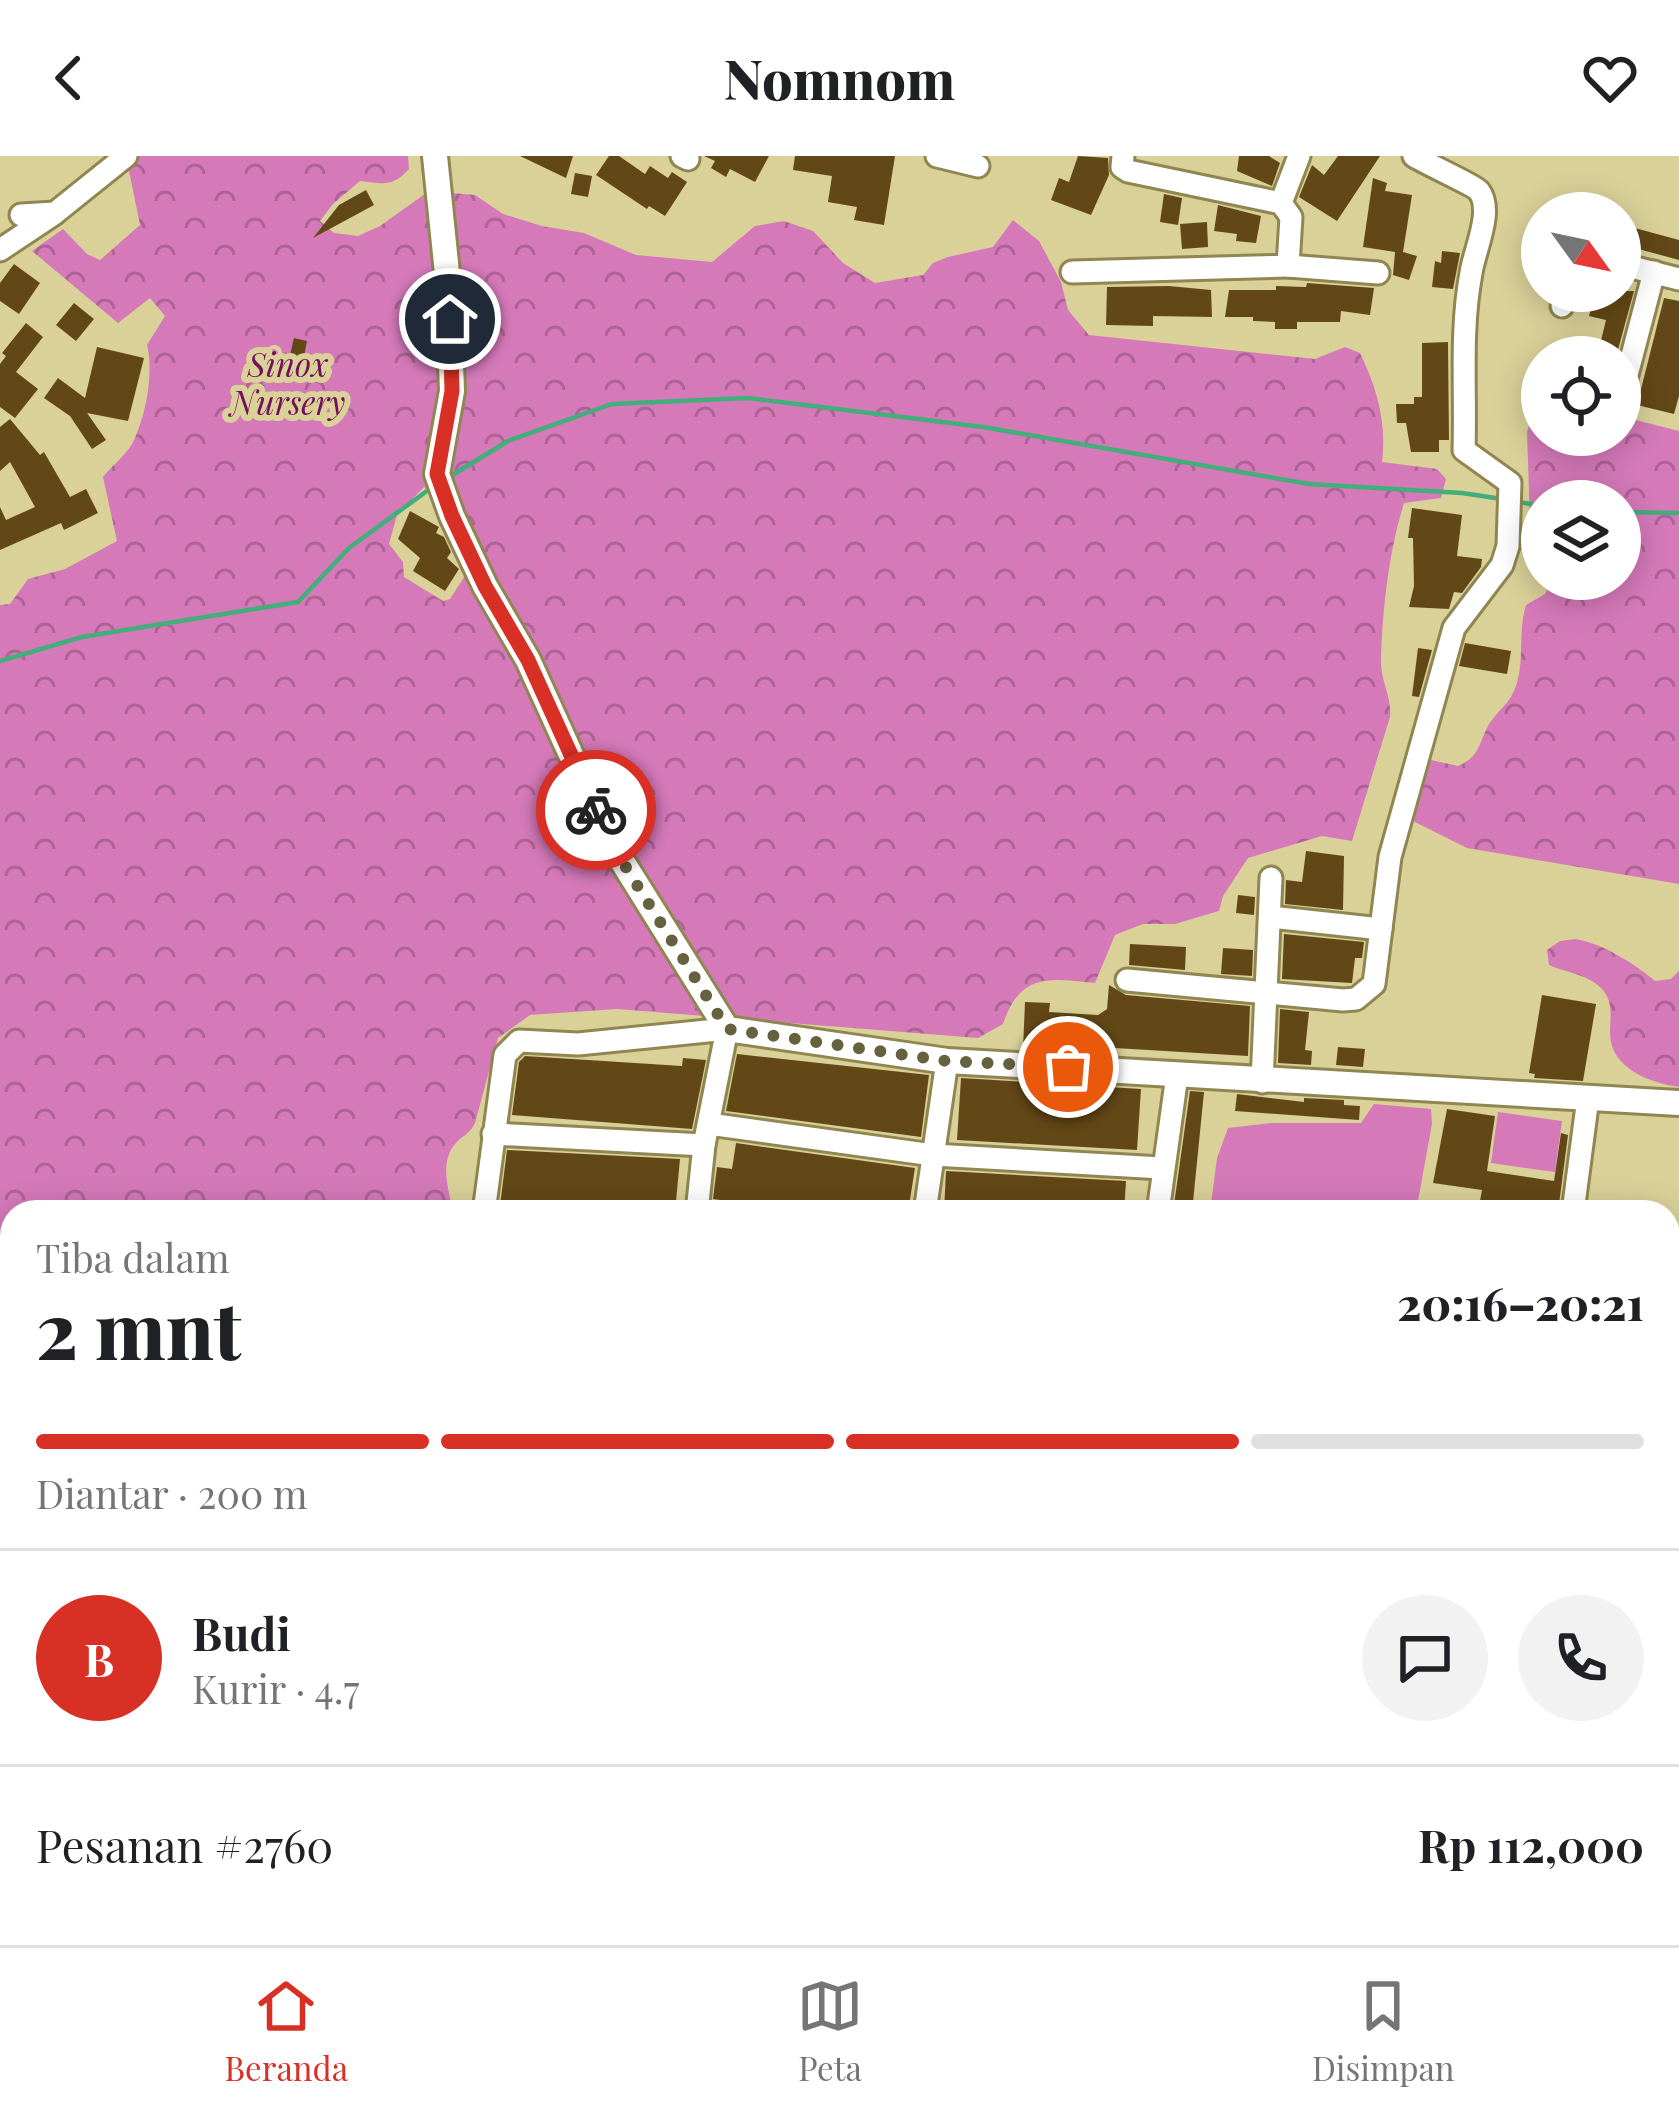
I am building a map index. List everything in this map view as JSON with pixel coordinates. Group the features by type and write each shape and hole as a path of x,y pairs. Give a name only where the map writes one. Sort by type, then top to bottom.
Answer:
{"street":[{"path":"0,250 126,156"},
{"path":"435,156 448,284 452,391 437,474 485,586 528,660 612,845 727,1029 699,1200"},
{"path":"937,156 978,166"},
{"path":"1123,156 1122,166 1128,171 1281,203 1291,217 1288,266"},
{"path":"1281,203 1299,156"},
{"path":"1127,980 1343,1000 1356,999 1374,984 1390,857 1454,628 1502,566 1508,547 1510,483 1464,450 1462,356 1470,273 1485,212 1481,195 1414,156"},
{"path":"21,214 55,213"},
{"path":"1072,272 1288,266 1378,273"},
{"path":"1641,269 1679,279"},
{"path":"1637,336 1654,272"},
{"path":"1262,1082 1271,878"},
{"path":"1270,917 1381,929"},
{"path":"485,1200 505,1054 519,1041 578,1043 727,1029 947,1061 1679,1103"},
{"path":"927,1200 947,1061"},
{"path":"1159,1200 1177,1075"},
{"path":"1575,1200 1588,1098"},
{"path":"493,1134 707,1135 1162,1168"}],"green space":[{"name":"Sinox Nursery","path":"126,156 408,156 409,169 398,179 360,181 320,221 334,233 358,236 429,191 475,195 503,214 584,233 636,255 712,262 755,226 784,221 813,231 843,263 875,283 923,275 933,263 948,257 993,247 1013,220 1039,241 1061,282 1068,310 1089,335 1315,359 1345,347 1360,353 1379,406 1382,462 1437,469 1446,479 1441,498 1404,503 1399,521 1387,581 1382,643 1381,669 1390,717 1352,841 1322,836 1248,858 1223,896 1219,911 1175,924 1143,924 1115,935 1095,983 1050,980 1027,987 1003,1024 978,1038 617,1009 530,1015 498,1038 475,1123 447,1160 451,1200 0,1200 0,605 10,604 28,579 65,569 117,541 103,477 128,450 138,430 149,380 147,345 165,316 150,298 118,323 32,251 63,229 87,254 100,260 140,225","holes":["424,487 434,497 470,568 450,599 443,601 404,577 403,562 389,544 397,515"]},
{"path":"1641,421 1679,431 1679,884 1467,848 1411,820 1431,760 1458,766 1469,760 1511,696 1520,670 1526,605 1535,600 1641,600 1641,480 1529,480 1528,456 1641,456"},
{"path":"1575,939 1618,955 1655,981 1671,979 1679,971 1679,1087 1644,1077 1624,1064 1612,1045 1605,993 1590,980 1549,965 1547,950 1560,941"},
{"path":"1374,1104 1431,1109 1418,1200 1212,1200 1217,1158 1228,1128 1361,1123"},
{"path":"1498,1112 1562,1121 1555,1172 1491,1163"}],"building":[{"path":"520,156 573,156 566,178"},
{"path":"609,156 619,156 645,174 650,166 668,178 672,172 687,182 665,216 596,175"},
{"path":"704,156 769,156 755,182 730,169 726,177 711,168 715,161"},
{"path":"795,156 895,156 884,225 854,220 857,207 828,202 832,176 793,170"},
{"path":"1078,156 1108,158 1109,175 1091,215 1051,200 1059,178 1069,182"},
{"path":"1239,156 1269,156 1280,163 1272,186 1237,171"},
{"path":"1338,156 1380,156 1337,221 1299,197 1312,165 1324,175"},
{"path":"575,173 592,176 588,197 571,194"},
{"path":"1373,178 1387,183 1385,191 1412,195 1403,252 1417,256 1409,280 1393,275 1395,252 1363,247"},
{"path":"366,190 374,205 313,238 339,205"},
{"path":"1164,194 1182,198 1178,225 1160,222"},
{"path":"1218,205 1261,216 1256,243 1214,231"},
{"path":"1207,222 1208,247 1182,249 1180,224"},
{"path":"1641,230 1679,240 1679,260 1641,250"},
{"path":"1442,251 1460,253 1453,289 1432,287 1435,261 1441,263"},
{"path":"14,264 40,283 19,314 0,301 0,283"},
{"path":"1307,283 1374,288 1370,315 1341,311 1340,322 1297,322 1297,329 1275,329 1275,322 1253,321 1253,317 1225,317 1229,290 1276,290 1276,286 1306,287"},
{"path":"1107,287 1211,290 1212,317 1153,316 1153,326 1106,325"},
{"path":"1664,298 1679,301 1679,396 1674,414 1641,406"},
{"path":"74,303 94,319 76,341 56,325"},
{"path":"1590,312 1628,312 1622,336 1602,336 1606,320 1589,316"},
{"path":"26,323 43,337 16,372 38,389 15,418 0,407 0,364 6,356 2,353"},
{"path":"294,338 307,341 302,367 288,364"},
{"path":"1448,342 1449,440 1439,440 1439,452 1411,452 1406,423 1397,423 1396,404 1414,404 1414,397 1422,397 1422,343"},
{"path":"97,347 144,358 128,421 87,413 106,440 92,449 70,416 44,398 58,378 85,398"},
{"path":"10,419 40,455 44,452 70,497 86,489 98,513 64,530 61,523 0,550 0,507 6,520 35,507 10,462 0,471 0,427"},
{"path":"1412,508 1462,515 1457,556 1482,559 1462,593 1454,592 1449,609 1409,607 1414,586 1413,538 1408,538"},
{"path":"410,511 439,527 436,533 444,537 451,552 447,558 459,569 445,591 413,571 420,558 398,539"},
{"path":"1465,643 1511,651 1507,674 1459,666"},
{"path":"1418,648 1432,650 1419,697 1412,696"},
{"path":"1306,851 1344,856 1343,910 1285,904 1286,880 1302,882"},
{"path":"1238,895 1255,897 1254,915 1236,913"},
{"path":"1284,934 1364,942 1362,958 1355,958 1352,983 1282,979"},
{"path":"1130,944 1186,947 1185,970 1129,965"},
{"path":"1223,948 1253,950 1252,976 1221,974"},
{"path":"1109,985 1126,995 1250,1006 1248,1056 1048,1044 1048,1050 1023,1049 1025,1002 1050,1003 1049,1012 1098,1015 1107,1009"},
{"path":"1542,995 1596,1004 1583,1081 1534,1078 1529,1073"},
{"path":"1280,1009 1309,1012 1305,1050 1312,1051 1311,1065 1278,1063"},
{"path":"1338,1047 1365,1049 1363,1067 1336,1065"},
{"path":"737,1054 929,1075 921,1137 726,1111"},
{"path":"525,1056 682,1066 683,1058 706,1060 692,1129 512,1115 519,1062"},
{"path":"961,1078 1141,1089 1137,1150 957,1140"},
{"path":"1190,1091 1204,1092 1193,1200 1175,1200"},
{"path":"1237,1094 1304,1102 1304,1098 1344,1100 1344,1105 1360,1106 1359,1120 1235,1111"},
{"path":"1447,1109 1495,1116 1487,1171 1554,1181 1561,1133 1568,1135 1560,1200 1480,1200 1482,1190 1433,1183"},
{"path":"736,1143 915,1168 910,1200 713,1199 717,1167 732,1169"},
{"path":"507,1150 680,1159 676,1200 501,1200"},
{"path":"946,1171 1126,1181 1125,1200 945,1200"}],"waterway":[{"path":"446,479 508,441 612,404 748,398 983,427 1309,484 1502,499"},
{"path":"0,661 82,637 298,602 349,548 431,488"},
{"path":"1641,512 1679,513"}],"way so far":[{"path":"596,810 612,845 727,1029 947,1061 1068,1067"}],"route":[{"path":"450,319 452,391 437,474 485,586 528,660 596,810"}]}
